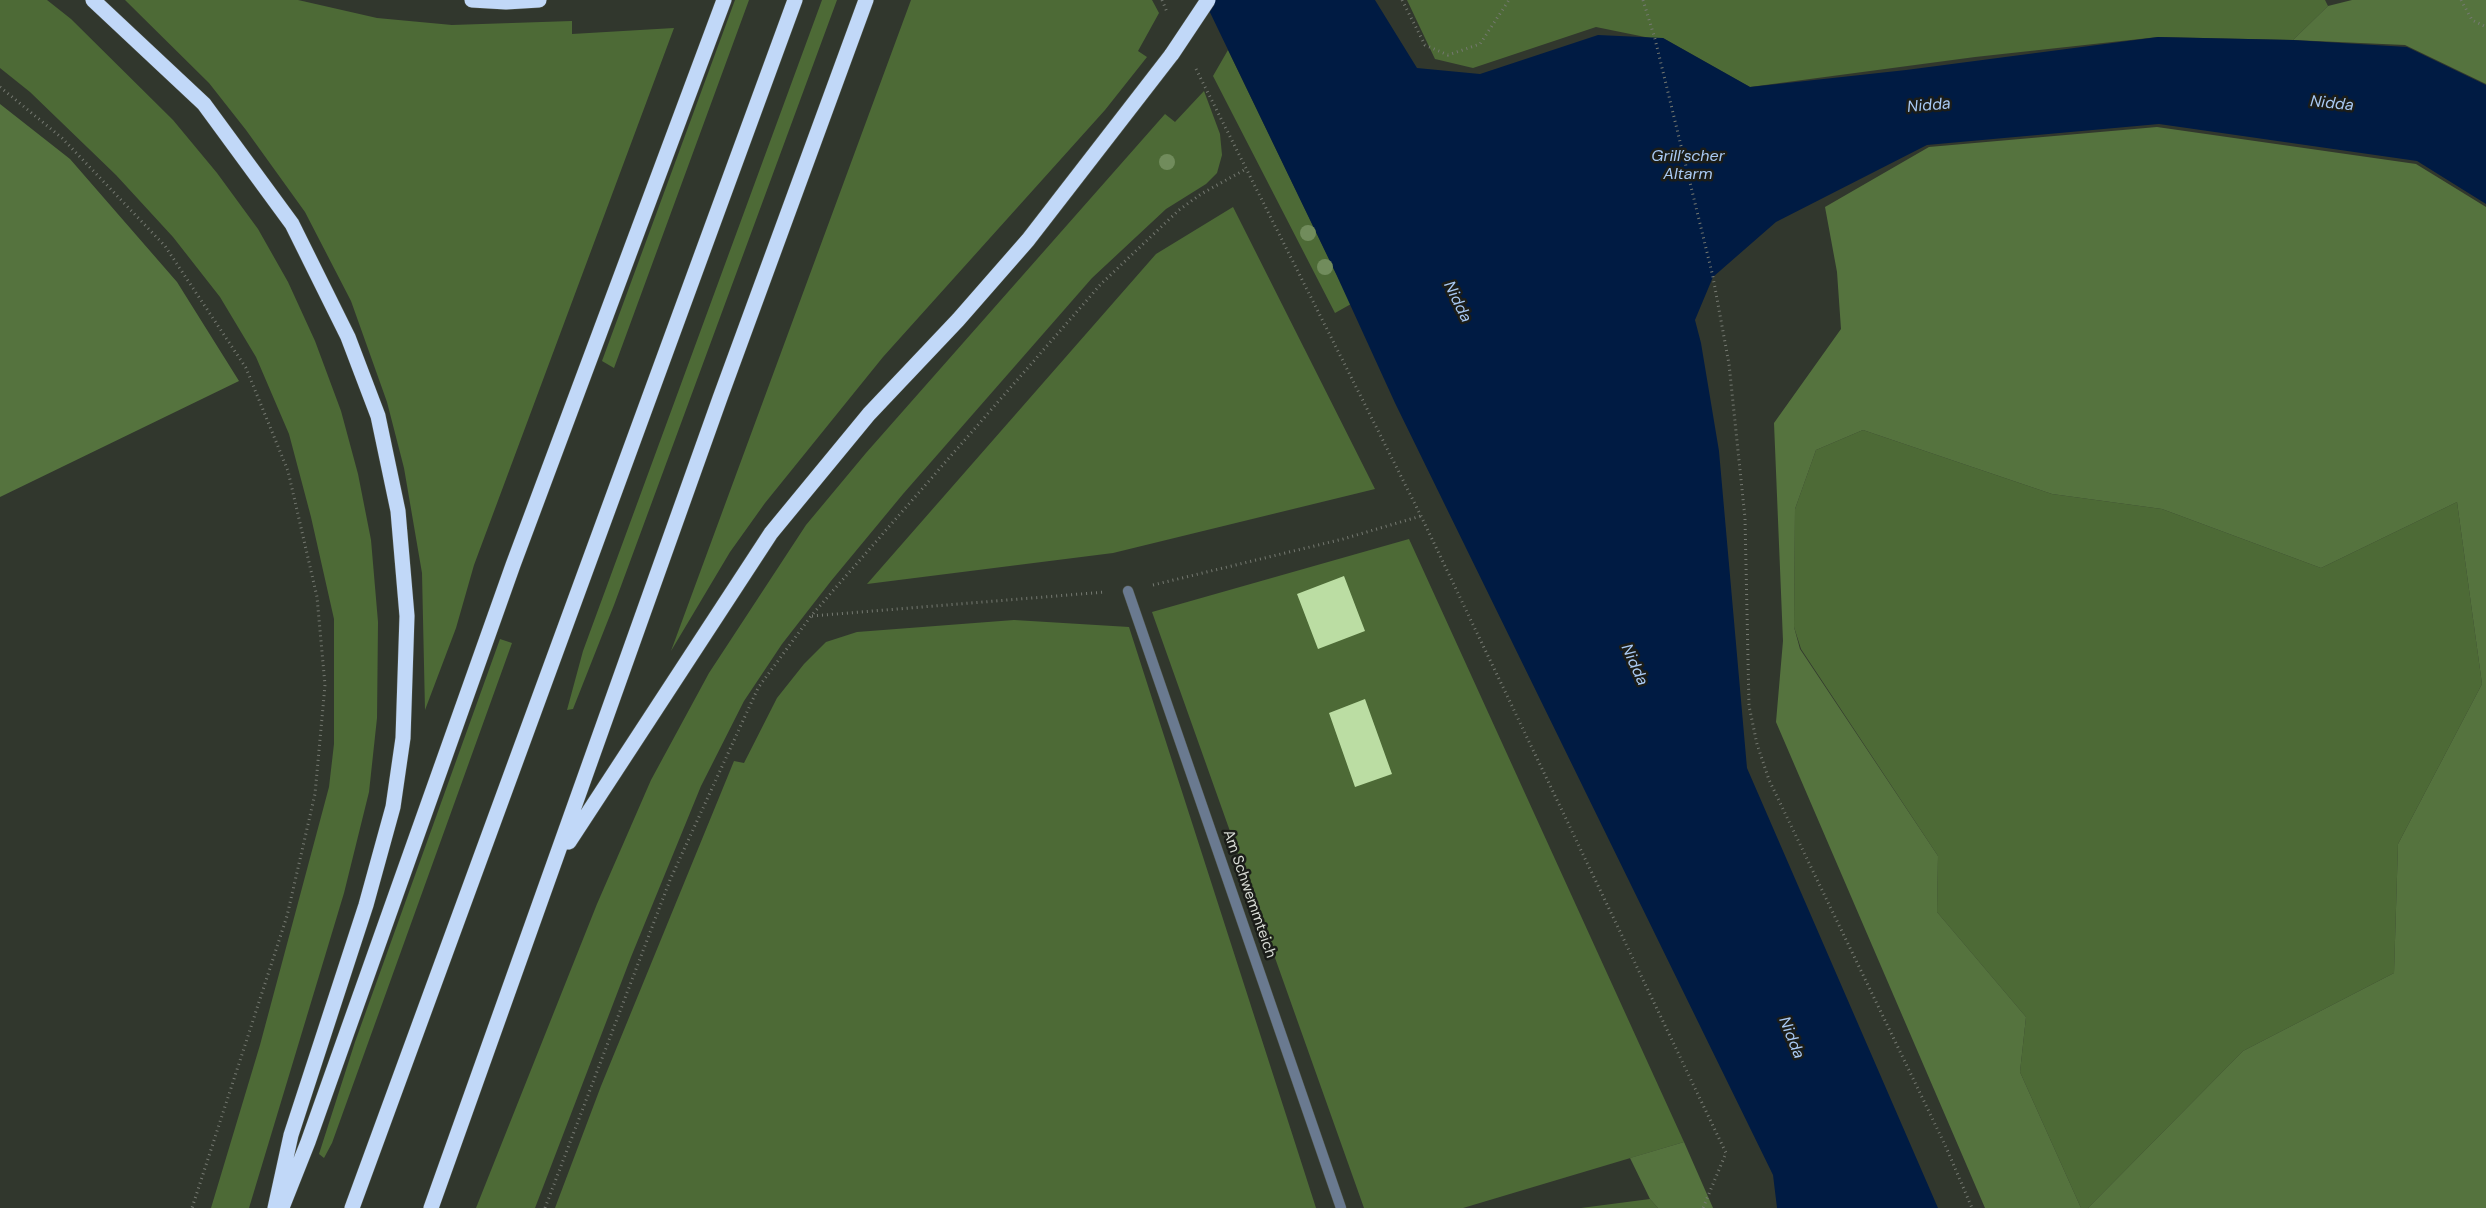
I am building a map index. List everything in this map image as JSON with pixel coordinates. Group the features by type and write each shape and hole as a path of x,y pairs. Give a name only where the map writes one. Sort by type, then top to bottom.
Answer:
{"highway":[{"path":"93,0 204,104 292,224 348,337 378,416 398,511 407,616 403,738 393,807 366,905 291,1134 275,1208"},
{"path":"472,0 506,2 539,0"},
{"path":"282,1208 308,1142 513,565 724,0"},
{"path":"352,1208 795,0"},
{"path":"431,1208 720,398 866,0"},
{"path":"554,864 771,533 869,414 958,320 1028,240 1172,54 1208,0"}],"lane":[{"name":"Am Schwemmteich","path":"1128,590 1341,1208"}],"path":[{"path":"1162,0 1170,18"},
{"path":"1402,0 1425,45 1448,55 1480,44 1509,0"},
{"path":"1643,0 1655,39 1713,277 1729,364 1745,518 1749,706 1757,744 1769,780 1946,1147 1972,1208"},
{"path":"2461,0 2472,20 2486,27"},
{"path":"1193,62 1420,516 1726,1153 1703,1208"},
{"path":"0,87 62,138 164,246 246,368 288,471 317,597 326,685 315,794 287,916 192,1208"},
{"path":"545,1208 670,880 758,688 811,616 1101,284 1178,210 1201,194 1246,170"},
{"path":"811,616 1128,590 1343,539 1420,516"}],"green space":[{"path":"0,0 47,0 71,19 173,120 217,173 258,229 288,282 315,341 341,411 358,474 371,540 378,622 377,718 369,792 344,893 249,1208 211,1208 260,1045 329,787 334,744 334,619 311,517 289,434 256,357 220,297 173,237 116,175 30,92 0,68"},
{"path":"125,0 298,0 377,18 452,25 572,21 572,34 674,28 474,565 456,628 425,710 422,573 404,468 387,402 351,301 305,212 246,130 209,83"},
{"path":"735,0 749,0 614,368 602,361"},
{"path":"822,0 837,0 614,605 573,709 567,710 583,651"},
{"path":"911,0 1152,0 1159,13 1138,51 1147,57 1105,110 883,357 765,503 730,552 671,651"},
{"path":"1407,0 2325,0 2328,6 2293,40 2158,37 1975,57 1750,87 1663,38 1655,39 1596,27 1473,68 1435,59"},
{"path":"2352,0 2486,0 2486,84 2405,45 2293,40 2328,6"},
{"path":"1228,50 1351,304 1335,313 1213,76"},
{"path":"1204,91 1220,134 1222,155 1217,173 1206,184 1166,209 1092,278 903,494 782,644 744,701 701,786 631,957 535,1208 476,1208 597,904 651,780 709,673 806,525 866,453 1165,114 1175,122"},
{"path":"0,104 70,159 177,282 239,381 0,497"},
{"path":"2157,127 2416,164 2486,207 2486,1208 2088,1208 2243,1051 2394,973 2398,844 2482,684 2457,502 2321,568 2162,509 2052,494 1863,430 1816,450 1795,509 1794,627 1800,649 1938,856 1937,912 2026,1017 2020,1072 2081,1208 1985,1208 1776,722 1783,641 1774,423 1841,329 1837,272 1825,207 1929,147"},
{"path":"1233,207 1375,489 1113,553 867,584 1156,254"},
{"path":"1863,430 2052,494 2162,509 2321,568 2457,502 2482,684 2398,844 2394,973 2243,1051 2088,1208 2081,1208 2020,1072 2026,1017 1937,912 1938,856 1801,649 1794,627 1795,509 1816,450"},
{"path":"1409,539 1684,1142 1463,1208 1364,1208 1152,612"},
{"path":"1014,620 1129,627 1316,1208 555,1208 601,1086 734,761 744,763 777,698 804,664 826,642 857,632"},
{"path":"500,639 512,643 332,1143 324,1158 319,1154 355,1042"},
{"path":"1684,1142 1713,1208 1658,1208 1650,1199 1630,1158"},
{"path":"1650,1199 1658,1208 1581,1208"}],"water":[{"path":"1204,0 1375,0 1417,68 1480,74 1598,35 1663,38 1750,87 1906,70 2158,37 2293,40 2407,47 2486,85 2486,204 2417,161 2159,124 1927,145 1776,222 1713,277 1695,320 1701,343 1719,451 1747,768 1938,1208 1777,1208 1773,1175 1395,403 1337,276"}],"building":[{"path":"1344,576 1365,631 1318,649 1297,594"},
{"path":"1365,699 1392,774 1355,787 1329,713"}],"water label":[{"name":"Nidda","path":"2332,104"},
{"name":"Nidda","path":"1929,106"},
{"name":"Grill’scher Altarm","path":"1688,166"},
{"name":"Nidda","path":"1457,302"},
{"name":"Nidda","path":"1634,665"},
{"name":"Nidda","path":"1791,1038"}]}
